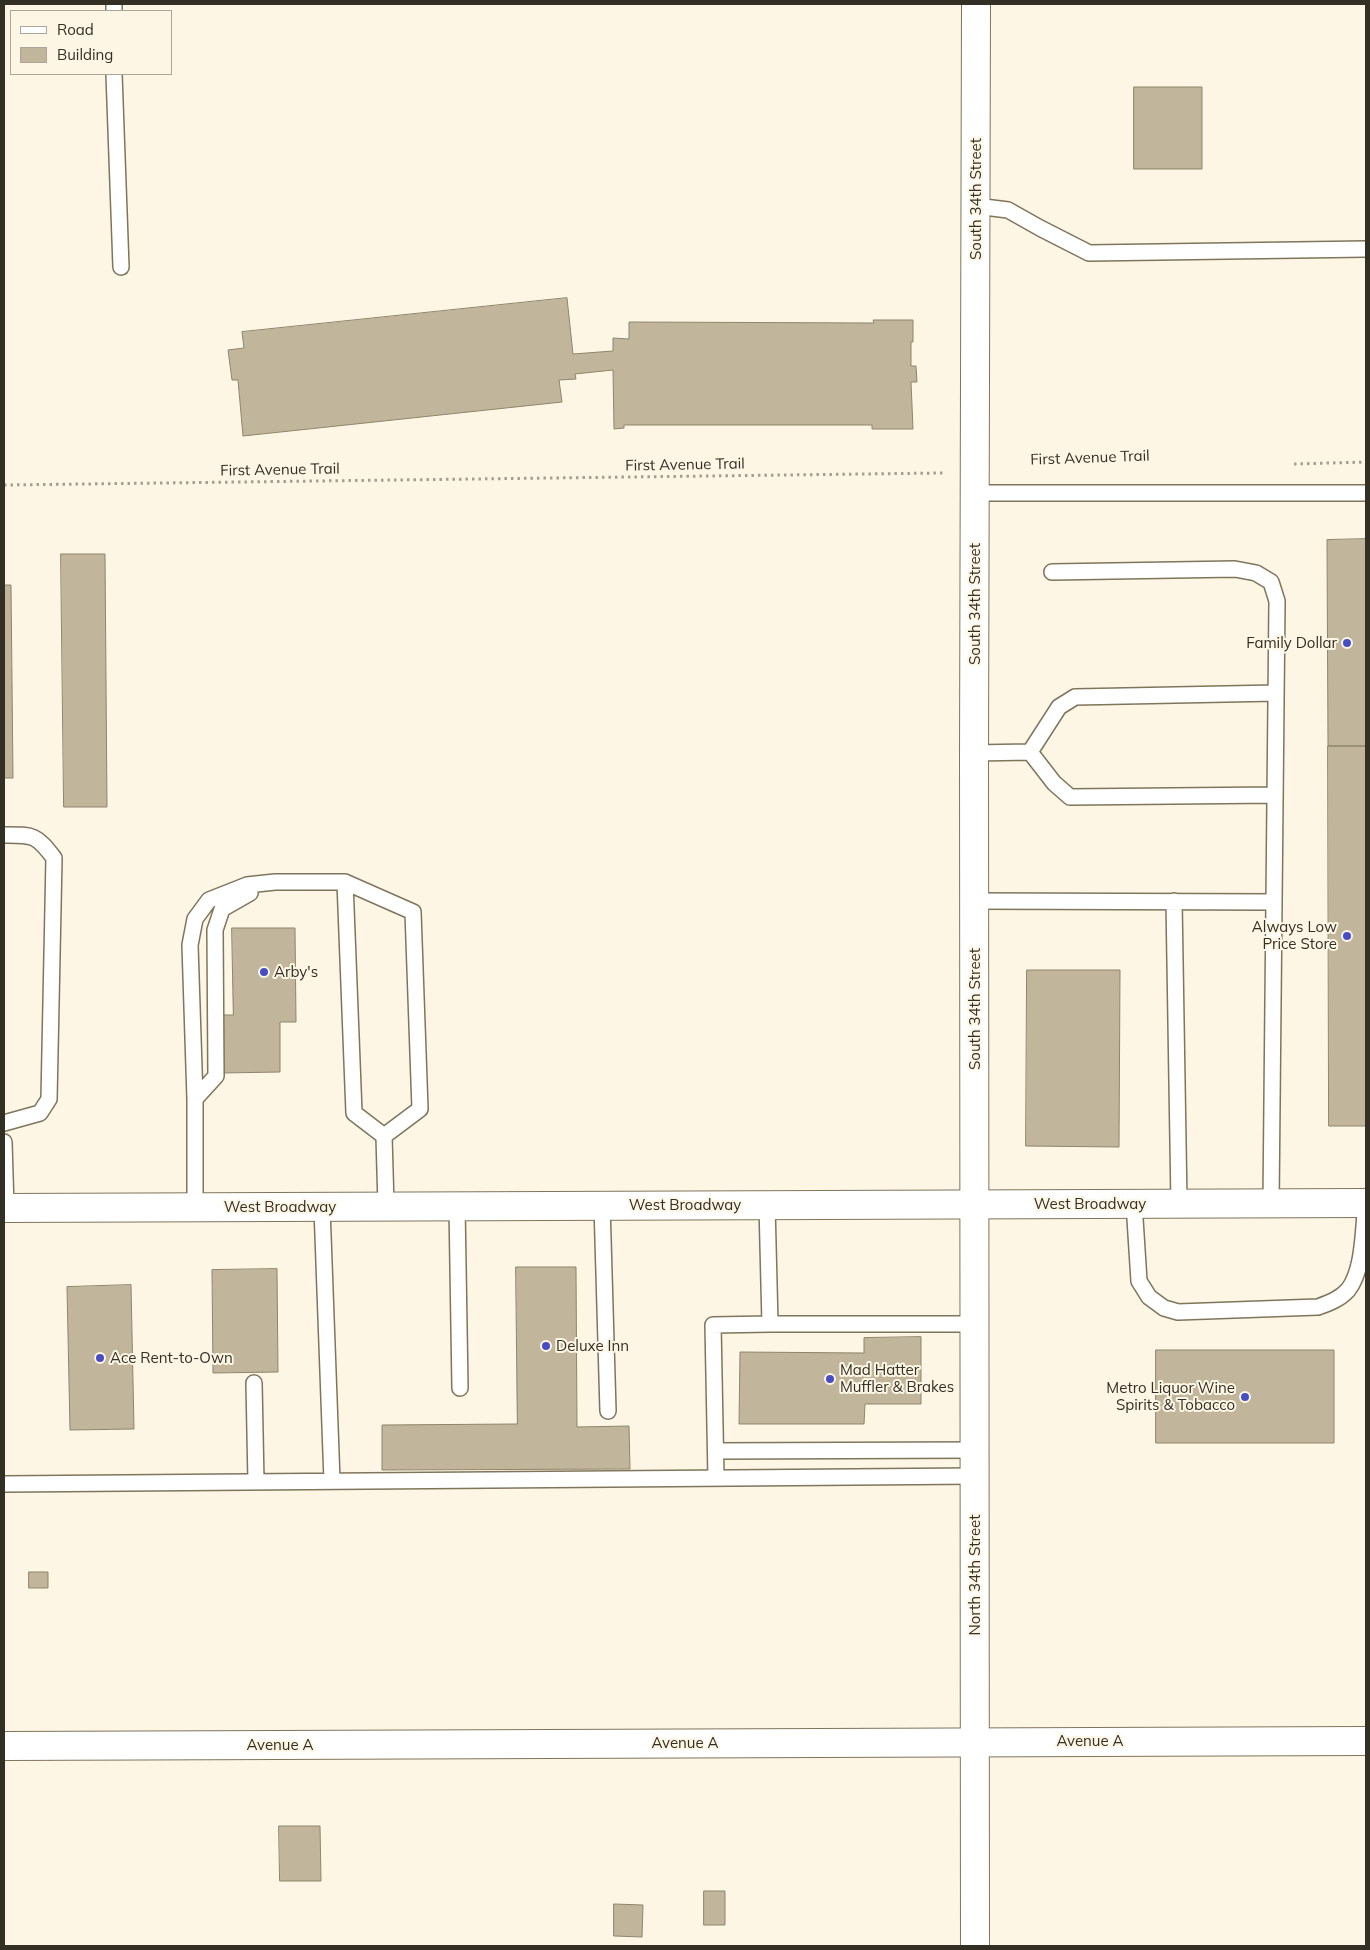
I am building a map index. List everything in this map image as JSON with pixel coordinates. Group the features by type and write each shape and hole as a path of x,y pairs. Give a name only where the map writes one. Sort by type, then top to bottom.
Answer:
{"street":[{"name":"South 34th Street","path":"975,1204 976,4"},
{"name":"West Broadway","path":"5,1208 1366,1203"},
{"name":"North 34th Street","path":"975,1204 975,1946"},
{"name":"Avenue A","path":"4,1746 1366,1741"}],"lane":[{"path":"114,75 121,267"},
{"path":"976,206 1008,210 1089,253 1366,249"},
{"path":"975,483 1366,492"},
{"path":"1052,572 1235,569 1256,573 1271,582 1276,601 1272,1203"},
{"path":"1030,752 1060,707 1075,696 1276,694"},
{"path":"974,753 1030,752"},
{"path":"1030,752 1054,783 1070,797 1275,795"},
{"path":"4,835 31,835 43,843 54,858 49,1099 40,1112 4,1123"},
{"path":"194,1099 216,1076 215,930 222,909 242,896 274,882"},
{"path":"194,1206 194,1099 190,945 194,919 209,900 247,886 274,882 345,882 413,912 420,1110 384,1136"},
{"path":"345,882 354,1112 384,1136 386,1206"},
{"path":"975,901 1273,902"},
{"path":"1174,901 1179,1203"},
{"path":"4,1142 5,1208"},
{"path":"1134,1203 1140,1282 1149,1297 1164,1308 1178,1312 1318,1308 1337,1300 1349,1289 1358,1271 1366,1203"},
{"path":"602,1205 608,1411"},
{"path":"767,1205 770,1324"},
{"path":"457,1206 460,1388"},
{"path":"322,1208 332,1481"},
{"path":"716,1478 713,1325 975,1324"},
{"path":"254,1383 256,1482"},
{"path":"716,1451 897,1450 975,1463"},
{"path":"897,1450 897,1476"},
{"path":"4,1484 897,1476 975,1463"}],"path":[{"path":"1288,464 1366,462"},
{"name":"First Avenue Trail","path":"4,485 975,483"}],"building":[{"path":"1134,87 1202,87 1202,169 1134,169"},
{"path":"567,298 573,354 613,351 613,338 629,339 629,322 874,323 873,320 913,320 911,366 916,366 917,382 911,382 913,429 872,429 872,425 624,425 624,428 614,429 613,370 575,374 576,379 559,380 562,402 243,436 238,380 232,380 228,350 244,348 242,332"},
{"name":"Family Dollar","path":"1366,539 1366,746 1328,746 1327,540"},
{"path":"61,554 105,554 107,807 64,807"},
{"path":"4,585 11,585 13,778 4,778"},
{"name":"Always Low Price Store","path":"1328,746 1366,746 1366,1126 1329,1126"},
{"name":"Arby's","path":"232,928 295,928 296,1022 280,1022 280,1072 222,1073 221,1015 233,1015"},
{"path":"1027,970 1120,970 1119,1147 1026,1146"},
{"name":"Deluxe Inn","path":"516,1267 576,1267 577,1427 629,1426 630,1469 382,1470 382,1425 517,1424"},
{"path":"277,1269 278,1372 213,1373 212,1270"},
{"name":"Ace Rent-to-Own","path":"131,1285 134,1429 70,1430 67,1287"},
{"name":"Mad Hatter Muffler & Brakes","path":"921,1337 921,1404 865,1404 864,1424 739,1424 740,1352 864,1353 864,1338"},
{"name":"Metro Liquor Wine Spirits & Tobacco","path":"1156,1350 1334,1350 1334,1443 1156,1443"},
{"path":"29,1572 48,1572 48,1588 29,1588"},
{"path":"279,1826 320,1826 321,1881 280,1881"},
{"path":"704,1891 725,1891 725,1925 704,1925"},
{"path":"614,1904 643,1905 642,1937 614,1936"}],"place":[{"name":"Family Dollar","path":"1347,643"},
{"name":"Always Low Price Store","path":"1347,936"},
{"name":"Arby's","path":"264,972"},
{"name":"Deluxe Inn","path":"546,1346"},
{"name":"Ace Rent-to-Own","path":"100,1358"},
{"name":"Mad Hatter Muffler & Brakes","path":"830,1379"},
{"name":"Metro Liquor Wine Spirits & Tobacco","path":"1245,1397"}]}
